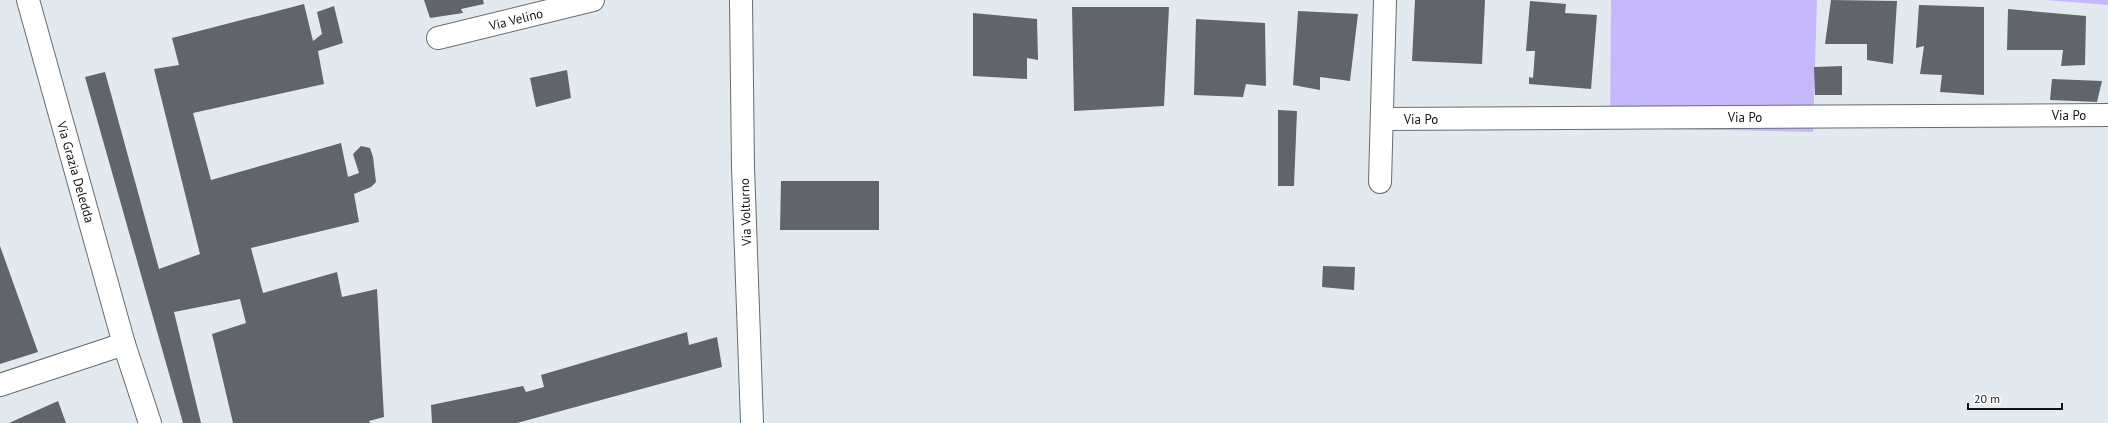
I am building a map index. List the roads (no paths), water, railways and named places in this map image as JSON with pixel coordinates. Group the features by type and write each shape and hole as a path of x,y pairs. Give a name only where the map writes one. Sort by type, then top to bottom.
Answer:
{"street":[{"name":"Via Grazia Deledda","path":"28,0 124,344 150,423"},
{"name":"Via Velino","path":"438,38 593,0"},
{"name":"Via Volturno","path":"741,0 743,167 752,423"},
{"path":"1380,182 1385,0"},
{"name":"Via Po","path":"1382,119 2108,115"},
{"path":"0,385 124,344"}]}
